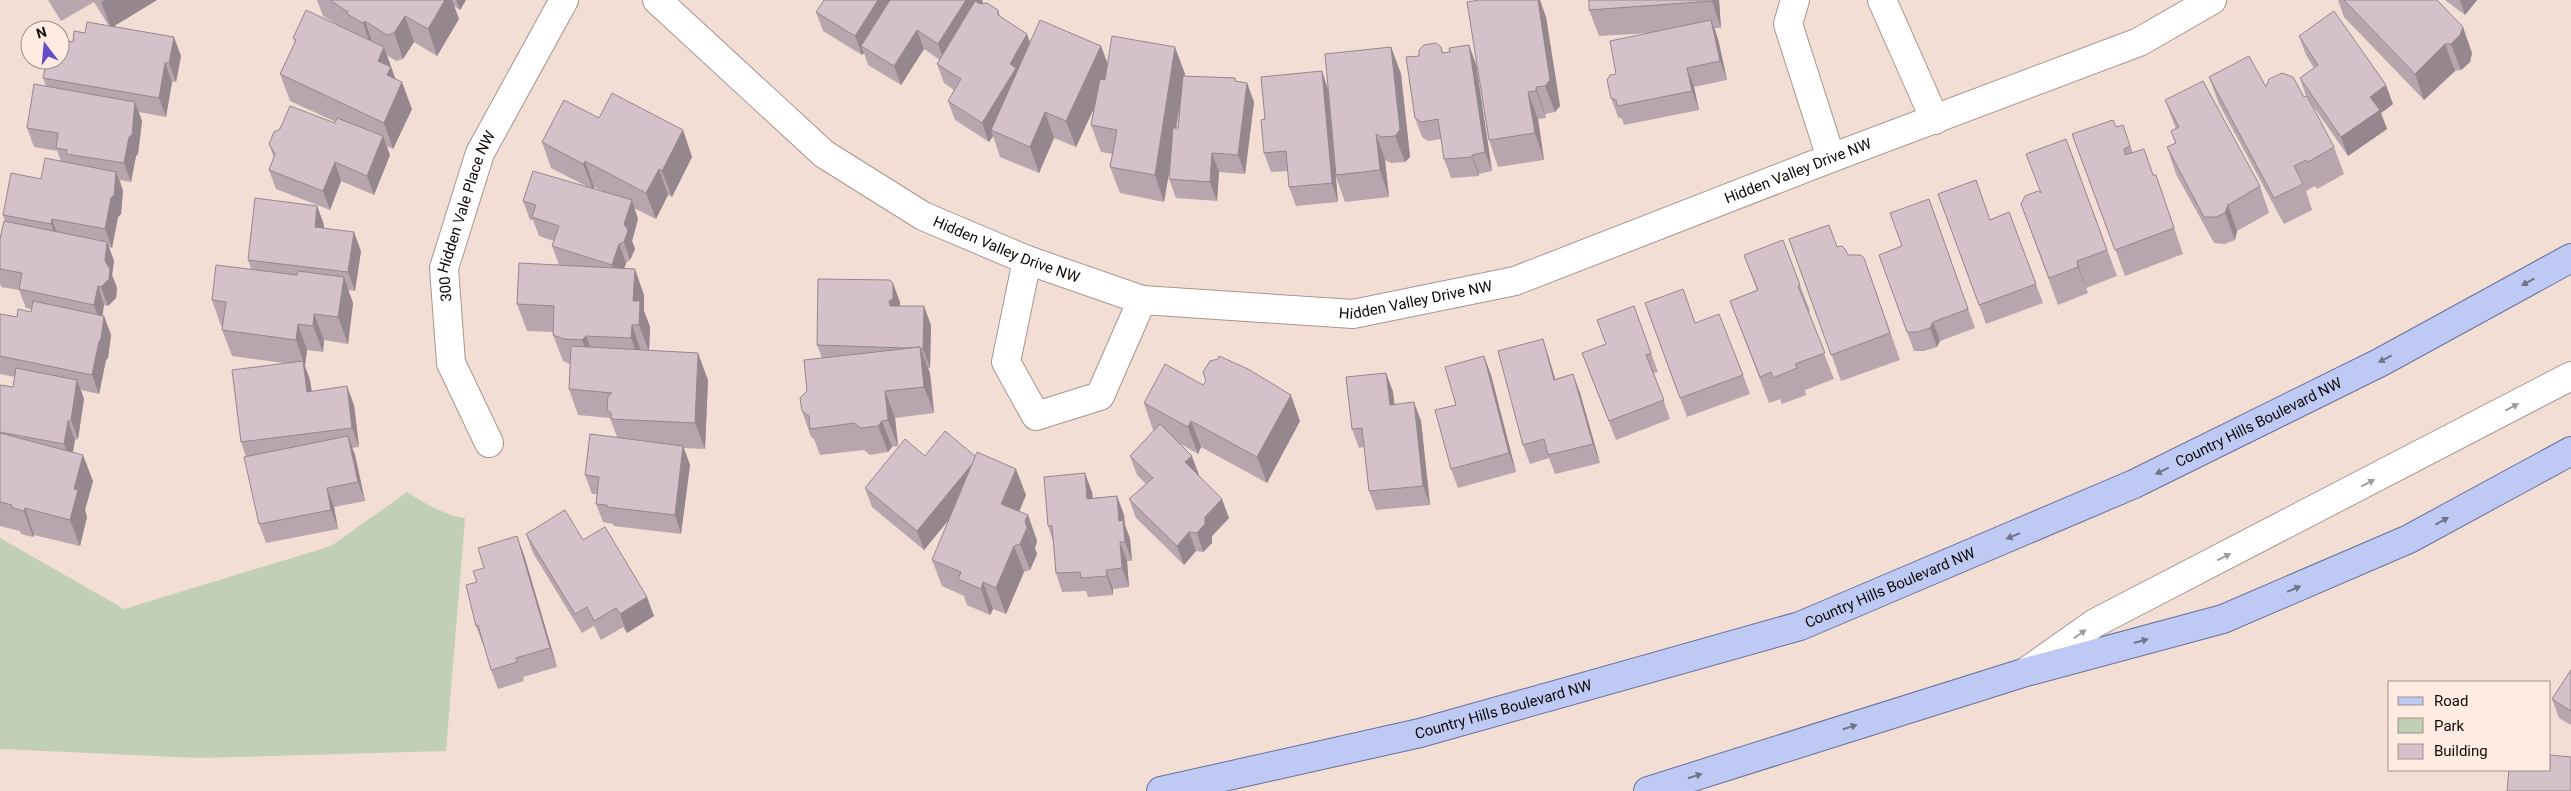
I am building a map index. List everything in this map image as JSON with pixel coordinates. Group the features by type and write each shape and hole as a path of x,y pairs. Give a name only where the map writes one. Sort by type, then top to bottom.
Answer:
{"main road":[{"name":"Country Hills Boulevard NW","path":"1161,791 1420,733 1800,626 2134,484 2381,362 2571,258"},
{"path":"1648,791 2026,672 2224,619 2409,539 2571,451"}],"street":[{"name":"300 Hidden Vale Place NW","path":"489,443 450,363 444,268 480,153 564,0"},
{"name":"Hidden Valley Drive NW","path":"657,0 824,154 923,216 1027,260 1142,300 1353,314 1515,281 1831,158 2139,42 2212,0"},
{"path":"1795,0 1788,24 1831,158"},
{"path":"1882,0 1936,120"},
{"path":"1027,260 1006,362 1036,416 1100,396 1142,300"},
{"path":"2026,672 2095,623 2571,376"}],"green space":[{"path":"407,492 442,512 465,518 446,751 199,758 0,749 0,538 124,609 331,546"}],"building":[{"path":"330,0 445,0 428,29 405,16 394,33 387,35 365,21 363,23 347,14 348,12"},
{"path":"824,0 878,0 855,36 816,12"},
{"path":"890,0 966,0 938,44 917,30 894,66 861,46"},
{"path":"1479,0 1538,0 1550,80 1545,86 1536,87 1536,91 1528,92 1535,133 1489,140 1467,2"},
{"path":"1589,0 1712,0 1712,1 1589,10"},
{"path":"2344,0 2437,0 2463,27 2460,35 2451,44 2445,44 2415,74"},
{"path":"975,1 980,4 987,3 998,10 998,15 1027,34 1010,64 1016,68 982,123 948,101 961,79 937,64"},
{"path":"306,10 384,47 378,61 391,67 387,75 402,82 384,123 280,74 296,40 293,38"},
{"path":"2334,11 2386,85 2370,97 2380,110 2341,137 2300,78 2318,65 2299,36"},
{"path":"1040,20 1101,46 1066,121 1045,112 1030,147 991,130"},
{"path":"1711,20 1720,61 1687,68 1692,91 1617,106 1616,100 1611,98 1607,80 1610,75 1616,74 1610,41"},
{"path":"87,22 174,37 169,63 165,63 159,98 43,78 45,70 70,70 70,41 73,42 74,31 85,33"},
{"path":"1112,36 1175,47 1155,175 1110,167 1117,130 1091,125 1100,79 1105,80"},
{"path":"1436,43 1441,47 1442,53 1450,52 1449,48 1469,45 1485,152 1472,155 1472,157 1444,159 1438,119 1421,122 1415,118 1406,57 1419,56 1419,50 1424,45"},
{"path":"1391,47 1400,130 1395,136 1381,137 1376,134 1380,170 1336,175 1325,54"},
{"path":"2249,56 2266,87 2269,79 2282,73 2293,77 2304,97 2307,96 2334,147 2308,162 2306,160 2294,166 2303,184 2274,198 2209,77"},
{"path":"1322,71 1332,183 1289,187 1286,151 1264,153 1261,120 1265,119 1261,77"},
{"path":"1183,76 1235,78 1235,81 1247,83 1238,155 1212,153 1210,182 1169,179 1173,128 1178,128"},
{"path":"2203,81 2260,186 2228,205 2225,213 2216,217 2204,217 2167,147 2176,143 2171,131 2179,127 2165,100"},
{"path":"34,84 135,102 132,135 129,137 124,163 66,154 67,150 56,148 58,133 27,128"},
{"path":"612,93 683,130 662,171 659,169 646,193 585,161 583,164 542,142 564,100 599,118"},
{"path":"290,106 335,123 337,118 383,136 367,176 335,162 323,191 269,170 275,154 269,144 274,132 280,129"},
{"path":"2113,120 2116,127 2123,125 2130,146 2124,149 2125,155 2144,149 2153,175 2156,175 2174,228 2115,250 2072,134"},
{"path":"2066,139 2107,250 2077,261 2078,267 2049,278 2021,204 2025,196 2038,191 2041,193 2026,154"},
{"path":"45,158 116,172 114,195 111,198 105,229 52,219 51,224 3,215 11,173 41,179"},
{"path":"533,171 632,200 624,224 628,230 624,242 619,244 612,265 552,246 559,226 532,217 536,205 523,201"},
{"path":"1976,180 1990,220 2009,212 2036,284 1979,305 1938,194"},
{"path":"255,198 317,206 315,227 354,232 348,272 248,260"},
{"path":"1929,199 1968,309 1933,322 1930,328 1917,332 1907,332 1879,255 1902,246 1890,213"},
{"path":"4,221 107,242 105,261 110,269 109,279 101,287 98,286 94,305 19,289 22,273 0,269 0,239"},
{"path":"1829,225 1837,247 1842,246 1848,255 1861,255 1864,258 1890,333 1831,355 1789,239"},
{"path":"1783,240 1800,285 1798,286 1825,353 1795,364 1797,368 1773,378 1771,372 1760,377 1730,301 1758,290 1744,255"},
{"path":"519,263 635,269 633,301 640,301 639,325 632,325 631,338 586,336 582,340 564,339 553,335 554,306 517,304"},
{"path":"216,265 297,275 298,271 344,277 338,317 314,314 313,326 298,324 296,340 222,330 226,302 212,300"},
{"path":"818,279 890,280 893,283 893,299 889,301 890,306 924,306 923,349 920,347 817,345"},
{"path":"1683,289 1695,323 1719,314 1743,375 1680,398 1645,303"},
{"path":"33,301 104,316 101,339 92,375 0,356 0,314 17,317 18,309 31,312"},
{"path":"1634,306 1651,353 1646,355 1664,400 1609,421 1582,353 1606,344 1597,320"},
{"path":"1543,339 1554,380 1573,374 1593,444 1548,455 1544,439 1523,445 1498,351"},
{"path":"571,346 698,353 695,423 611,419 611,413 607,410 608,396 612,393 569,389"},
{"path":"920,347 924,387 885,391 888,420 882,421 878,426 861,428 854,423 810,429 809,416 802,411 800,398 807,391 804,360"},
{"path":"1219,356 1248,369 1291,395 1257,457 1191,421 1188,427 1144,403 1165,364 1203,385 1206,381 1203,372 1210,361 1218,359"},
{"path":"1484,356 1509,453 1451,469 1435,410 1456,405 1445,367"},
{"path":"303,361 307,392 347,386 352,428 241,442 232,370"},
{"path":"16,368 77,380 71,420 68,421 64,444 0,432 0,385 13,387"},
{"path":"1386,373 1390,405 1414,402 1423,486 1369,491 1362,428 1352,429 1346,377"},
{"path":"1160,424 1192,456 1185,462 1222,499 1205,517 1205,524 1197,533 1189,532 1177,546 1129,499 1153,478 1130,456"},
{"path":"945,431 975,456 973,463 917,531 865,488 905,439 925,456"},
{"path":"0,433 83,455 74,489 78,490 70,520 25,508 24,511 0,502"},
{"path":"590,434 683,446 675,515 596,504 599,477 585,475"},
{"path":"348,436 358,482 327,488 331,510 259,524 244,457"},
{"path":"977,452 1016,469 1001,504 1028,515 1025,521 1027,528 1020,544 1014,546 996,588 983,582 981,589 958,579 961,572 932,560"},
{"path":"1085,473 1087,499 1117,496 1119,521 1123,520 1125,542 1120,542 1122,568 1106,570 1107,576 1081,578 1080,572 1056,573 1052,526 1048,526 1044,477"},
{"path":"565,510 583,540 605,527 647,597 620,614 616,608 594,621 587,607 575,614 526,534"},
{"path":"517,536 550,648 516,658 517,662 491,670 478,625 476,626 466,585 477,582 473,571 484,568 478,548"},
{"path":"2571,670 2571,711 2552,699"},
{"path":"2551,755 2571,757 2571,791 2507,791 2509,771 2551,771"}]}
